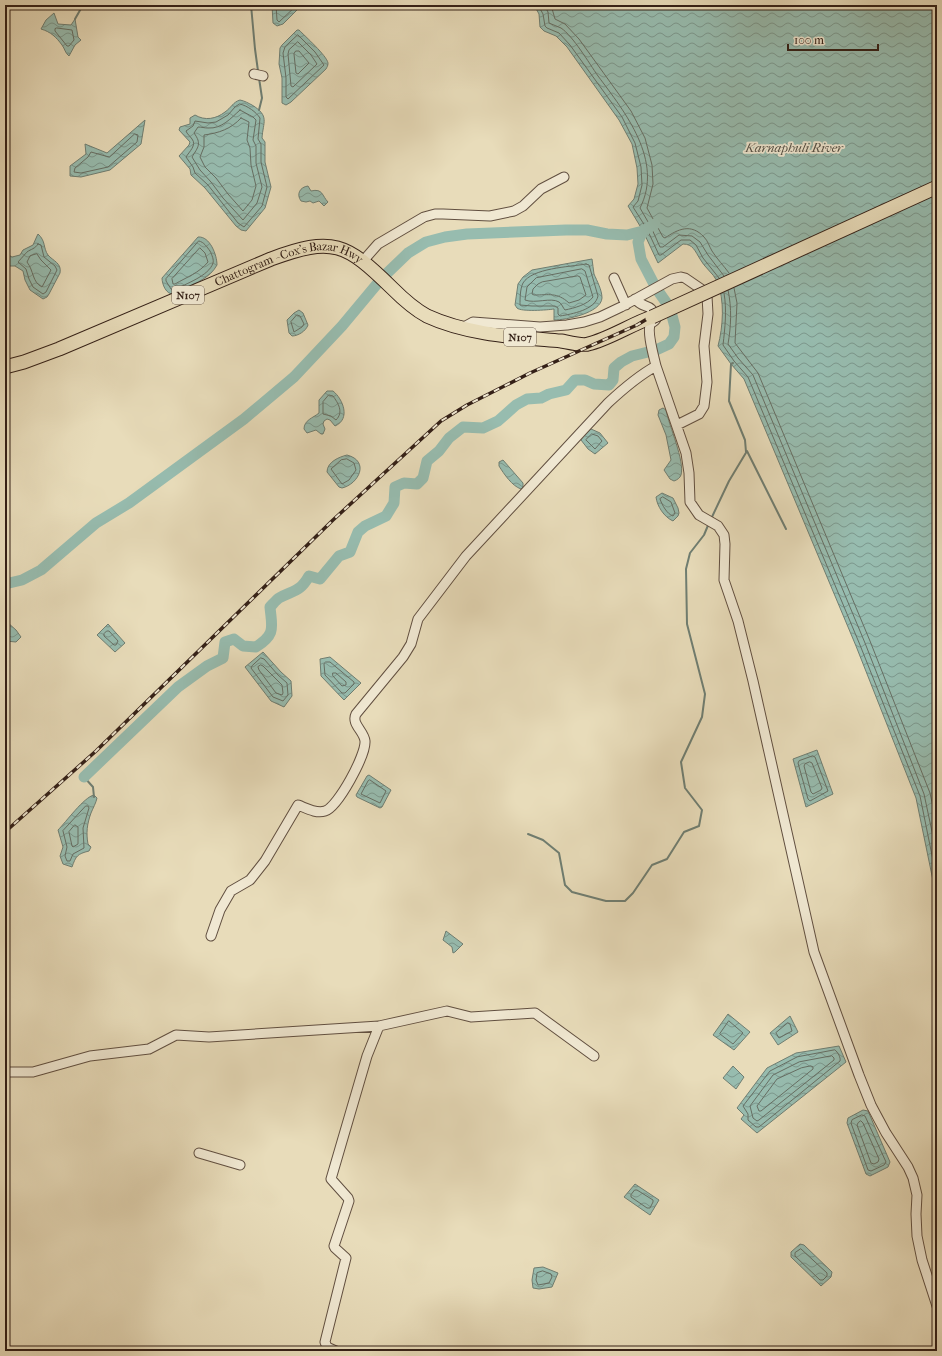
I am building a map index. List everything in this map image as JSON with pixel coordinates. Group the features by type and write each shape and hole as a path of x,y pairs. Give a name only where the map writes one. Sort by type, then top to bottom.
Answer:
{"highway":[{"name":"N107","path":"367,264 413,307 427,316 462,328 586,345 937,188"},
{"name":"Chattogram - Cox's Bazar Hwy","path":"5,367 36,358 271,259 299,250 329,246 347,252 367,264"}],"street":[{"path":"367,264 378,244 424,217 435,214 490,216 514,211 523,206 541,189 564,177"},
{"path":"462,328 473,322 525,326 567,325 591,320 626,305 676,277 685,278 704,291 706,296 708,323 704,353 707,389 704,406 699,414 677,425"},
{"path":"614,278 626,305"},
{"path":"635,300 642,305 651,308 655,314 656,319 651,324 650,328 651,342 655,362 687,458 690,502 699,515 718,526 722,531 725,544 724,580 738,621 753,681 814,952 871,1105 913,1178 917,1195 917,1236 922,1260 937,1306"},
{"path":"211,936 220,910 231,891 250,880 262,866 298,806 319,812 329,809 335,804 354,772 365,747 364,736 354,721 356,714 403,657 411,644 418,619 466,556 608,403 655,362"},
{"path":"5,1072 33,1072 90,1056 149,1049 176,1035 209,1037 379,1026 447,1012 471,1016 535,1013 594,1056"},
{"path":"336,1351 327,1347 325,1342 346,1258 334,1246 349,1201 331,1179 367,1056 379,1026"},
{"path":"199,1153 240,1165"}],"water":[{"path":"272,5 302,5 283,24 277,26 273,23"},
{"name":"Karnaphuli River","path":"534,5 937,5 937,900 916,798 856,646 744,379 718,346 721,330 722,305 720,288 717,281 693,248 686,244 683,244 658,263 643,231 628,206 634,199 638,184 637,168 632,144 619,120 567,47 556,36 544,31 540,27 539,14"},
{"path":"54,13 58,24 71,25 75,19 78,37 81,40 75,45 69,56 55,37 41,29 46,20"},
{"path":"297,30 299,30 320,51 327,60 328,65 326,69 286,105 282,103 282,78 279,64 280,48"},
{"path":"240,100 245,101 258,109 263,116 264,123 262,138 265,142 265,162 271,187 265,208 246,231 241,230 236,226 205,188 191,175 190,169 179,156 190,142 179,130 180,127 190,124 190,118 195,115 207,119 218,116"},
{"path":"145,120 141,144 110,170 81,177 70,176 70,166 86,154 85,144 107,153"},
{"path":"308,186 311,191 315,190 322,193 328,202 324,206 319,201 313,203 310,201 301,201 299,193 301,189"},
{"path":"38,234 42,239 48,255 60,267 60,273 49,294 43,299 30,290 25,280 23,271 15,266 5,266 5,251 12,257 20,255 23,250 33,245"},
{"path":"198,237 206,240 212,247 216,256 217,265 211,273 199,282 177,294 171,294 164,286 162,278"},
{"path":"592,259 594,274 602,298 596,308 590,312 566,319 554,320 554,309 524,310 517,308 515,305 518,284 523,277 532,270"},
{"path":"299,310 303,313 308,325 302,333 292,336 289,333 287,320"},
{"path":"327,391 333,391 340,399 344,409 343,419 335,426 330,420 327,419 324,421 323,424 325,429 323,434 316,430 307,433 304,426 309,420 319,413 319,400"},
{"path":"663,408 666,410 681,461 681,475 674,481 670,479 664,470 671,460 666,435 658,415 659,410"},
{"path":"591,429 600,433 608,443 595,454 588,449 581,440 581,438"},
{"path":"347,455 354,458 358,462 360,472 353,482 342,488 339,487 327,472 329,465 334,460"},
{"path":"503,460 523,483 523,487 521,489 511,483 499,466 499,462"},
{"path":"662,493 673,498 678,508 678,516 673,521 664,514 658,504 656,497"},
{"path":"7,622 21,637 16,642 5,641 5,624"},
{"path":"108,624 125,643 115,652 97,635"},
{"path":"263,652 291,681 292,696 284,707 271,701 245,667"},
{"path":"330,657 361,683 344,700 321,676 320,659"},
{"path":"817,750 833,794 806,807 793,759"},
{"path":"369,775 391,790 380,808 357,797 356,795"},
{"path":"94,795 97,798 90,817 87,832 88,844 91,847 89,851 78,856 72,867 63,864 60,856 63,847 58,830 85,800"},
{"path":"446,931 463,944 453,953 452,947 443,940"},
{"path":"728,1014 750,1032 734,1050 713,1035"},
{"path":"790,1016 798,1032 778,1045 770,1033"},
{"path":"839,1046 846,1062 757,1133 741,1119 744,1115 737,1108 767,1068 796,1053"},
{"path":"733,1066 744,1077 736,1089 723,1078"},
{"path":"863,1110 868,1111 890,1162 888,1167 870,1176 866,1174 847,1123 848,1118"},
{"path":"635,1184 659,1200 650,1215 624,1197"},
{"path":"800,1244 804,1245 832,1272 831,1277 821,1286 791,1257 791,1252"},
{"path":"543,1267 558,1273 552,1287 539,1289 533,1288 532,1280 534,1268"}],"waterway":[{"path":"75,19 83,5"},
{"path":"251,5 258,71"},
{"path":"259,78 262,98 259,110"},
{"path":"5,584 22,580 41,570 96,523 129,503 244,419 294,377 342,326 382,278 408,253 426,242 445,237 467,234 566,230 587,230 607,234 627,235 643,231 655,224"},
{"path":"84,777 178,687 207,666 223,658 225,642 234,639 243,646 256,647 267,638 270,634 272,625 270,607 274,602 300,588 309,576 320,579 339,556 350,552 358,532 365,526 386,516 394,503 395,487 404,483 417,484 423,478 427,461 439,451 449,438 463,427 483,428 498,421 516,405 527,399 541,398 549,394 566,390 575,380 585,380 594,384 609,385 613,380 614,368 621,362 632,356 656,350 669,344 674,337 675,327 670,308 656,288 641,259 638,242 643,231"},
{"path":"711,519 729,481 747,451 746,452 745,440 729,401 731,364 733,363"},
{"path":"747,451 786,529"},
{"path":"528,834 543,840 559,853 565,885 572,892 606,901 625,901 633,893 652,865 667,859 684,832 699,826 702,810 685,788 681,762 702,717 705,694 687,624 686,569 690,553 704,535 709,523"},
{"path":"84,777 93,787 94,797"}],"railway":[{"path":"5,832 96,751 333,520 441,421 467,405 530,373 937,187"}]}
